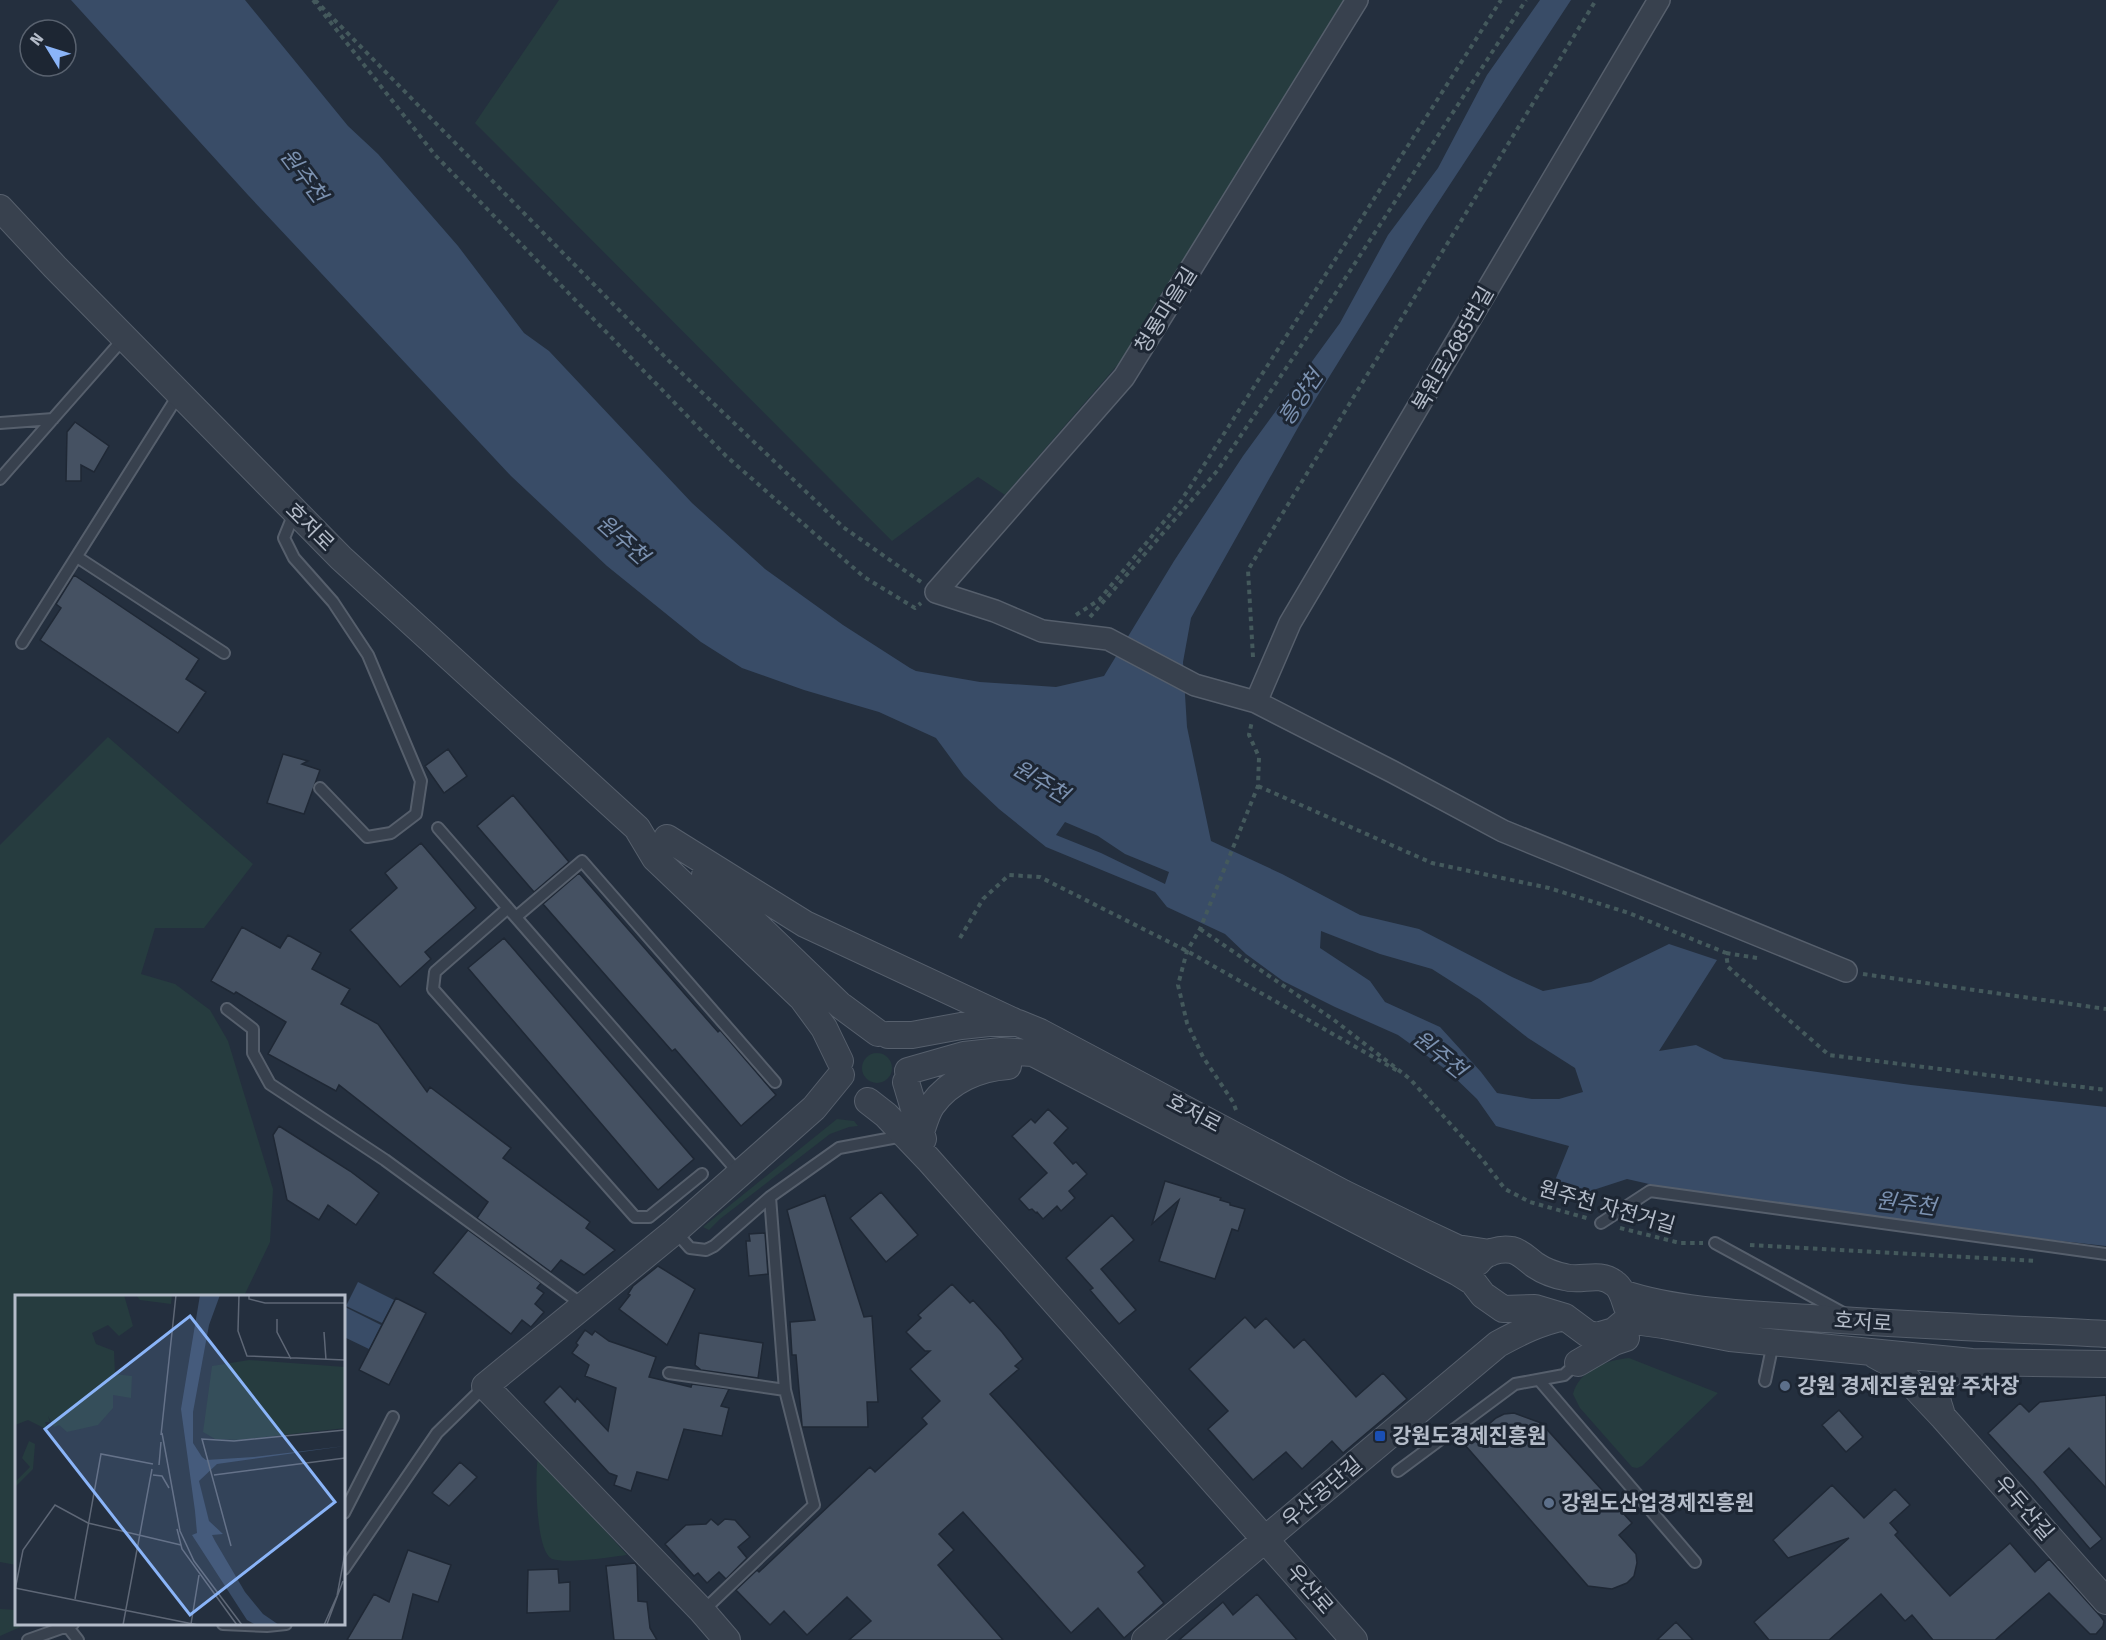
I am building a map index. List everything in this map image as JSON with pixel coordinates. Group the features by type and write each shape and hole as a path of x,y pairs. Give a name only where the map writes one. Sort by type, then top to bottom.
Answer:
{"street":[{"name":"청룡마을길","path":"936,592 1124,378 1357,0"},
{"name":"북원로2685번길","path":"1256,702 1290,623 1659,0"},
{"name":"호저로","path":"0,208 341,558 637,828"},
{"path":"936,592 995,611 1042,631 1108,639 1195,685 1256,702 1503,831 1846,972"},
{"path":"637,828 667,838 805,924 1018,1023"},
{"path":"637,828 656,858 802,998 825,1028 847,1087 862,1099"},
{"path":"667,838 840,1005 897,1041 908,1060 907,1076 913,1134"},
{"name":"호저로","path":"883,1034 912,1035 961,1026 1018,1023 1040,1032 1344,1193 1457,1248 1490,1253 1499,1250 1515,1251 1547,1272 1568,1278 1600,1276 1615,1283 1622,1293 1644,1300 1749,1314 1928,1326 2106,1334"},
{"path":"814,1108 840,1068 843,1052 856,1037 867,1033 883,1034"},
{"path":"727,1640 702,1611 485,1386 675,1231 814,1108 837,1097 879,1101 891,1097 899,1090 907,1076 964,1055 1001,1051 1033,1053 1098,1088"},
{"path":"913,1134 932,1106 950,1087 974,1072 1006,1066 1043,1071 1098,1088"},
{"name":"호저로","path":"1098,1088 1473,1282 1483,1295 1503,1309"},
{"name":"우산로","path":"862,1099 913,1134 928,1159 1266,1539 1351,1639"},
{"path":"1473,1282 1476,1265 1481,1258 1490,1253"},
{"path":"1498,1344 1504,1332 1503,1309 1535,1308 1565,1317 1596,1334 1614,1331 1627,1320 1627,1307 1622,1293"},
{"name":"우산공단길","path":"1145,1640 1498,1344 1525,1329 1545,1321 1565,1317"},
{"name":"호저로","path":"1627,1320 1730,1338 1923,1358 1972,1362 2106,1364"},
{"path":"1578,1363 1614,1342 1663,1325"},
{"path":"1923,1358 1928,1326"},
{"path":"1578,1363 1596,1334"},
{"name":"우두산길","path":"1870,1352 1895,1366 2106,1601"},
{"path":"1942,1416 1937,1395 1942,1381 1972,1362"}],"lane":[{"path":"0,479 125,338"},
{"path":"22,643 179,393"},
{"path":"0,423 53,419"},
{"path":"294,511 284,538 294,558 333,602 368,655 421,781 416,814 391,833 367,837 320,788"},
{"path":"77,557 224,653"},
{"path":"438,828 739,1173"},
{"path":"516,917 582,861 775,1082"},
{"path":"508,908 435,972 433,990 636,1217 649,1217 702,1174"},
{"path":"227,1009 253,1029 253,1053 270,1084 385,1160 583,1306"},
{"path":"675,1231 690,1248 706,1250 714,1246 770,1197 839,1148 913,1134"},
{"path":"1601,1223 1650,1191 2106,1254"},
{"path":"702,1611 814,1505 785,1390 770,1197"},
{"path":"1715,1243 1860,1322"},
{"path":"1765,1381 1774,1343"},
{"path":"1398,1472 1515,1384 1563,1375 1578,1363"},
{"path":"669,1373 785,1390"},
{"path":"1539,1380 1695,1562"},
{"path":"345,1568 437,1433 485,1386"},
{"path":"345,1511 393,1417"},
{"path":"28,1640 67,1625"},
{"path":"70,1625 78,1640"}],"path":[{"path":"314,0 667,359 843,527 936,592 915,608 864,577 726,456 435,155 314,0"},
{"path":"1050,632 1100,600 1181,501 1501,0"},
{"path":"1088,619 1217,471 1308,337 1526,0"},
{"path":"1253,658 1248,570 1596,0"},
{"path":"1248,1142 1233,1102 1203,1057 1187,1023 1178,985 1186,951 1200,929 1258,786 1259,757 1249,735 1256,702"},
{"path":"1258,786 1432,863 1561,892 1629,913 1726,953 1768,959"},
{"path":"960,938 983,899 1009,876 1040,877 1186,951 1410,1078"},
{"name":"원주천 자전거길","path":"1200,929 1334,1020 1410,1078 1505,1188 1530,1202 1680,1243 2036,1261"},
{"path":"1726,953 1728,967 1829,1055 2106,1090"},
{"path":"1846,972 2106,1009"}],"green space":[{"path":"559,0 1346,0 1145,333 1005,495 978,477 892,541 475,123"},
{"path":"108,737 253,864 204,928 155,928 141,974 175,984 210,1010 228,1041 273,1189 270,1242 244,1295 15,1295 15,1565 0,1562 0,845"},
{"path":"877,1053 888,1057 892,1068 888,1079 877,1083 866,1079 862,1068 866,1057"},
{"path":"837,1119 854,1121 858,1126 830,1134 709,1230 703,1227"},
{"path":"1629,1358 1718,1393 1642,1466 1637,1468 1632,1467 1580,1408 1573,1394 1581,1379 1595,1368 1612,1361"},
{"path":"538,1456 627,1555 568,1561 552,1559 546,1553 539,1527"},
{"path":"0,1609 15,1610 15,1625 25,1625 0,1636"}],"water":[{"path":"71,0 245,0 348,126 378,154 458,246 524,333 549,351 692,503 765,569 843,625 916,671 980,682 1056,687 1104,676 1174,561 1243,456 1340,323 1388,235 1438,168 1487,75 1540,0 1571,0 1424,224 1300,424 1191,618 1183,662 1187,727 1211,841 1282,874 1360,915 1419,929 1543,991 1591,982 1669,944 1717,960 1659,1051 1696,1045 1724,1059 1911,1085 2106,1107 2106,1246 1899,1223 1658,1186 1627,1179 1581,1194 1554,1183 1569,1146 1496,1126 1477,1099 1448,1071 1398,1035 1283,981 1246,954 1225,934 1167,907 1155,892 1046,847 999,809 964,776 936,738 879,712 804,690 742,668 701,642 607,566 511,476 248,195","holes":["1065,822 1098,836 1125,854 1169,872 1165,884 1101,853 1056,835","1321,931 1380,954 1432,969 1479,999 1528,1038 1575,1068 1583,1092 1559,1099 1532,1099 1497,1093 1440,1027 1385,1002 1370,981 1320,948"]},
{"path":"358,1282 394,1300 382,1323 346,1306"},
{"path":"345,1307 381,1325 369,1349 345,1337"}],"building":[{"path":"75,422 109,446 94,472 81,465 81,481 66,481 67,432"},
{"path":"74,575 199,659 186,679 206,692 178,733 40,640 61,608 56,604"},
{"path":"448,749 467,776 444,793 425,766"},
{"path":"283,754 308,761 302,764 320,770 304,814 267,803"},
{"path":"513,795 569,862 534,892 477,826"},
{"path":"421,843 476,908 425,952 431,959 400,987 350,930 397,888 385,873"},
{"path":"579,873 776,1095 741,1126 675,1049 672,1051 543,904"},
{"path":"242,927 280,948 288,935 321,953 312,969 350,989 341,1004 378,1024 427,1092 430,1087 511,1148 503,1158 590,1222 586,1228 615,1250 584,1275 561,1260 551,1272 477,1218 488,1202 339,1085 336,1091 268,1054 286,1022 236,992 234,994 211,981"},
{"path":"504,938 694,1159 658,1190 468,968"},
{"path":"1048,1109 1068,1128 1054,1143 1073,1164 1076,1162 1087,1174 1069,1191 1075,1198 1061,1211 1057,1206 1043,1219 1037,1212 1029,1210 1019,1199 1047,1173 1012,1136 1031,1119 1035,1123"},
{"path":"279,1126 350,1171 379,1193 356,1225 328,1205 319,1220 287,1200 273,1135"},
{"path":"1165,1181 1221,1198 1220,1200 1230,1205 1245,1209 1238,1231 1232,1229 1215,1279 1159,1261 1179,1200 1152,1224"},
{"path":"881,1192 918,1235 886,1262 850,1218"},
{"path":"825,1195 864,1317 872,1316 878,1402 867,1402 868,1427 802,1427 796,1355 792,1355 790,1322 815,1320 787,1210"},
{"path":"1112,1215 1134,1240 1101,1269 1136,1310 1119,1324 1090,1290 1093,1288 1066,1258"},
{"path":"468,1230 541,1283 537,1288 544,1293 535,1304 544,1312 531,1327 522,1320 511,1334 433,1273"},
{"path":"765,1233 768,1274 749,1276 746,1241 750,1241 749,1234"},
{"path":"658,1266 695,1289 667,1345 619,1309 630,1295 628,1294 633,1286"},
{"path":"952,1284 970,1303 973,1300 1023,1359 1015,1366 1019,1369 990,1394 1145,1566 1138,1572 1164,1603 1124,1638 1098,1608 1071,1633 963,1512 939,1534 954,1550 938,1565 1003,1640 849,1640 871,1621 847,1597 807,1635 784,1611 770,1625 736,1590 757,1570 759,1572 870,1467 875,1472 927,1424 922,1418 940,1401 910,1369 930,1351 925,1351 906,1332 921,1318 918,1315"},
{"path":"396,1298 426,1313 389,1385 359,1370"},
{"path":"1245,1317 1255,1328 1266,1318 1294,1348 1304,1339 1356,1397 1383,1373 1407,1399 1343,1453 1332,1441 1302,1469 1286,1452 1253,1480 1208,1429 1228,1411 1189,1369"},
{"path":"585,1330 592,1335 595,1331 609,1341 656,1357 649,1377 691,1387 692,1384 729,1389 721,1406 729,1408 722,1436 684,1429 668,1480 637,1472 631,1491 614,1485 617,1476 609,1473 544,1402 560,1386 575,1402 577,1398 608,1431 616,1388 585,1376 589,1365 572,1353"},
{"path":"699,1333 763,1343 758,1378 701,1370 695,1365"},
{"path":"2106,1395 2106,1488 2069,1448 2044,1472 2102,1539 2090,1549 1988,1433 2020,1403 2029,1412 2040,1402"},
{"path":"1839,1410 1863,1437 1846,1452 1822,1425"},
{"path":"1514,1413 1541,1423 1632,1523 1619,1535 1636,1554 1637,1563 1634,1576 1627,1583 1612,1589 1588,1586 1465,1445 1496,1418"},
{"path":"460,1462 477,1477 449,1506 432,1493"},
{"path":"1832,1485 1864,1518 1895,1489 1910,1505 1890,1523 1898,1532 1895,1535 1950,1596 2010,1543 2035,1572 2049,1559 2101,1617 2104,1621 2103,1626 2096,1634 2090,1634 2049,1593 1995,1640 1933,1640 1912,1615 1905,1621 1881,1594 1829,1640 1769,1640 1754,1622 1849,1538 1788,1558 1773,1540"},
{"path":"711,1519 718,1525 725,1519 735,1520 750,1537 738,1547 747,1558 726,1579 719,1572 707,1583 698,1573 694,1576 665,1544 686,1525 706,1524"},
{"path":"408,1550 451,1565 438,1602 413,1594 402,1640 347,1640 374,1594 389,1602"},
{"path":"635,1563 638,1601 647,1602 650,1628 657,1640 614,1640 606,1566"},
{"path":"558,1569 559,1583 570,1582 570,1611 527,1613 528,1570"},
{"path":"1257,1594 1297,1640 1179,1640 1223,1602 1233,1615"},
{"path":"1676,1622 1693,1640 1657,1640"}],"place":[{"name":"강원 경제진흥원앞 주차장","path":"1785,1386"},
{"name":"강원도경제진흥원","path":"1380,1436"},
{"name":"강원도산업경제진흥원","path":"1549,1503"}],"water label":[{"name":"원주천","path":"304,175"},
{"name":"흥양천","path":"1300,397"},
{"name":"원주천","path":"623,539"},
{"name":"원주천","path":"1041,781"},
{"name":"원주천","path":"1440,1054"},
{"name":"원주천","path":"1906,1203"}]}
